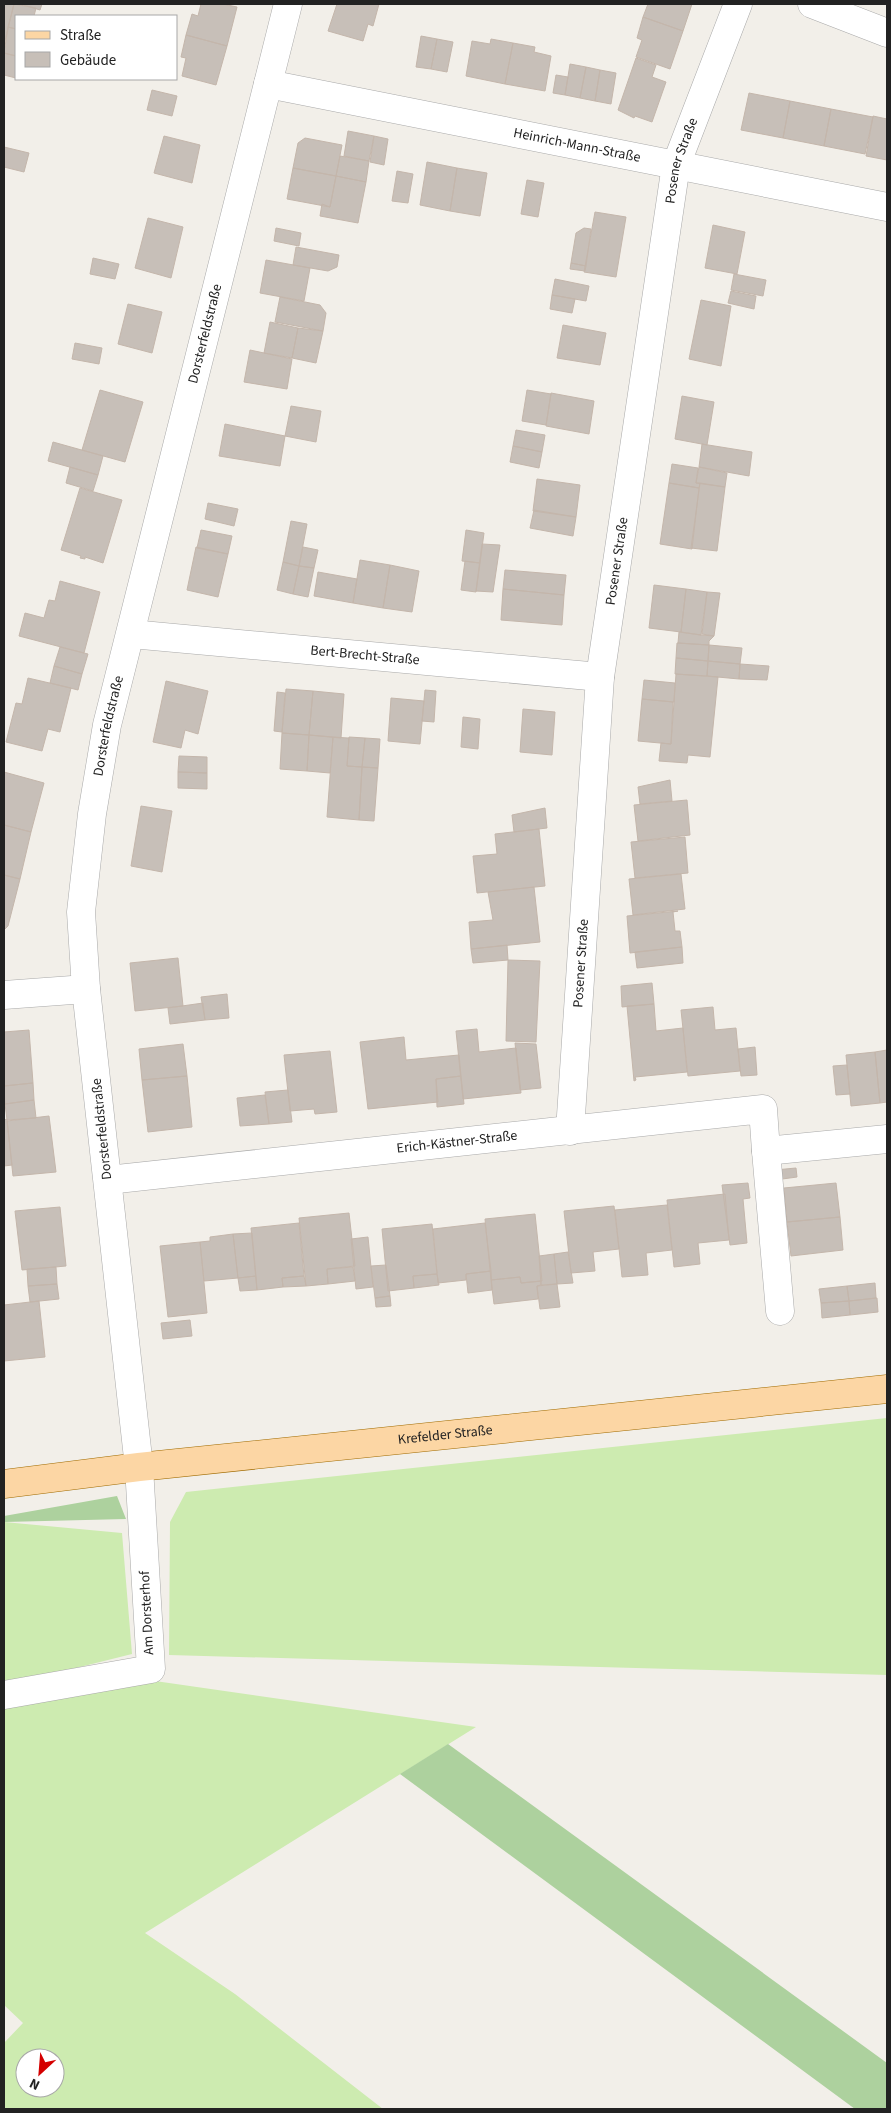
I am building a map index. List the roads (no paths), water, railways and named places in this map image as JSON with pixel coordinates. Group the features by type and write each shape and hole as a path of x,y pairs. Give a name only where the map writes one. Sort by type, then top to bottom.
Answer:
{"main road":[{"name":"Krefelder Straße","path":"4,1484 139,1467 887,1389"}],"street":[{"name":"Dorsterfeldstraße","path":"139,1467 86,989 81,912 92,814 106,725 131,634 288,4"},
{"name":"Posener Straße","path":"570,1131 600,677 676,165 738,4"},
{"path":"812,4 887,33"},
{"name":"Heinrich-Mann-Straße","path":"268,84 887,207"},
{"name":"Bert-Brecht-Straße","path":"131,634 600,677"},
{"path":"4,995 86,989"},
{"name":"Erich-Kästner-Straße","path":"108,1180 763,1109 780,1311"},
{"path":"766,1151 887,1139"},
{"name":"Am Dorsterhof","path":"4,1695 151,1670 139,1467"}]}
